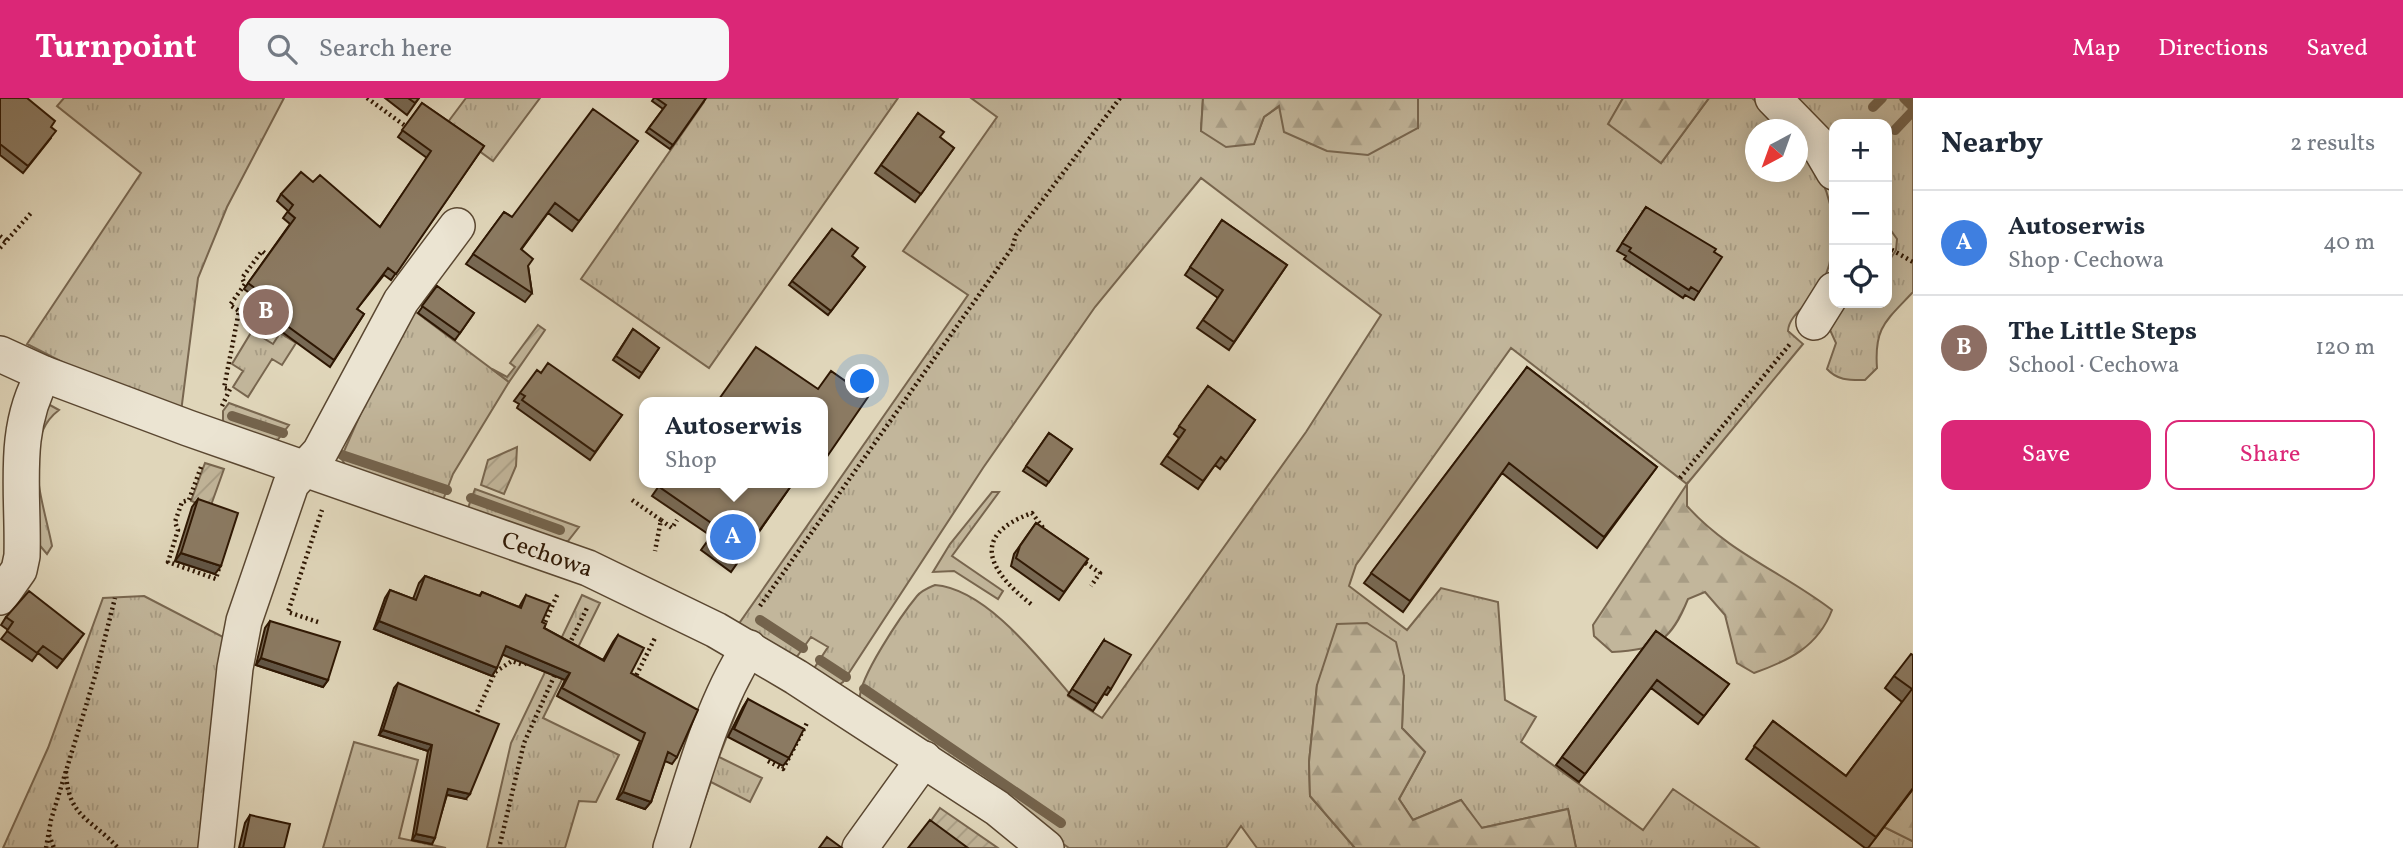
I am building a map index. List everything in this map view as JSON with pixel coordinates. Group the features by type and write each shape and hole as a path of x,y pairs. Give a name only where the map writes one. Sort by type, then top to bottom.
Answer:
{"street":[{"path":"1773,98 1817,143 1829,163"},
{"path":"216,848 235,668 244,621 291,484 320,452 401,301 457,226"},
{"path":"1805,330 1829,297"},
{"name":"Cechowa","path":"0,354 44,374 304,470 588,568 749,649 924,759 997,808 1046,848"},
{"path":"0,597 21,563 20,442 30,400 44,374"},
{"path":"671,848 709,735 738,665 749,649"},
{"path":"860,848 924,759"}],"path":[{"path":"367,98 404,125"},
{"path":"760,606 1012,248 1016,235 1120,98"},
{"path":"0,248 31,213"},
{"path":"0,236 6,241"},
{"path":"1892,250 1913,262"},
{"path":"226,402 230,389 224,388 239,311 230,305 245,284 242,278 262,251 282,267"},
{"path":"1680,478 1805,330"},
{"path":"203,461 189,500 182,502 175,522 178,530 168,562 215,579 224,554"},
{"path":"632,499 672,528 677,520"},
{"path":"318,622 288,612 324,504"},
{"path":"1031,604 1001,578 992,552 994,537 1008,525 1032,513 1053,540"},
{"path":"655,551 661,520"},
{"path":"1072,553 1100,573 1091,586"},
{"path":"538,639 559,590"},
{"path":"46,848 66,767 96,673 114,597"},
{"path":"563,658 592,599"},
{"path":"634,682 658,633"},
{"path":"467,718 473,721 495,673 513,661 527,663 533,651"},
{"path":"500,844 524,743 557,669"},
{"path":"768,761 783,769 810,719"},
{"path":"66,767 71,803 82,817 118,848"},
{"path":"48,834 54,848"}],"green space":[{"path":"64,98 284,98 227,207 198,278 181,412 74,368 27,344 141,173 57,106"},
{"path":"466,98 540,98 493,161 445,126"},
{"path":"699,98 898,98 709,368 581,279 704,102"},
{"path":"971,98 1203,98 1201,131 1254,143 1264,117 1280,106 1418,128 1418,98 1623,98 1609,124 1661,163 1709,98 1752,98 1775,119 1745,119 1745,182 1808,182 1808,159 1827,192 1829,263 1816,293 1789,325 1788,331 1803,344 1687,484 1511,348 1356,565 1349,586 1407,630 1441,588 1498,602 1505,700 1536,717 1521,742 1643,830 1673,789 1759,848 1576,848 1568,809 1481,828 1461,800 1413,820 1399,799 1425,752 1402,728 1404,676 1317,685 1309,762 1310,796 1355,848 1257,848 1241,826 1226,848 1069,848 860,701 865,679 892,631 919,594 935,585 954,589 992,611 1026,644 1069,693 1068,696 1102,718 1306,432 1381,315 1201,178 1095,307 983,468 843,682 837,686 813,670 828,647 811,637 796,658 738,625 968,295 903,251 997,117"},
{"path":"1203,98 1418,98 1418,128 1368,155 1327,151 1284,132 1279,106 1264,117 1254,144 1226,147 1201,131"},
{"path":"1623,98 1709,98 1661,163 1608,124"},
{"path":"1793,98 1913,98 1913,292 1884,326 1878,343 1877,368 1865,380 1840,378 1827,369 1836,343 1830,330 1840,308 1892,308 1892,256 1896,250 1897,239 1892,232 1892,119 1829,119 1829,138"},
{"path":"408,306 509,382 453,474 443,500 346,466 341,458"},
{"path":"538,325 545,330 509,382 492,369 507,377 515,367 510,363"},
{"path":"252,331 273,344 280,333 296,343 282,365 272,359 248,397 233,387 243,371 232,364"},
{"path":"229,403 289,425 276,442 223,423 223,411"},
{"path":"48,404 59,410 47,423 40,438 37,455 40,492 52,546 47,554 36,541 29,464"},
{"path":"517,447 516,466 504,494 481,485 488,460"},
{"path":"205,463 224,469 210,508 191,501"},
{"path":"1687,484 1687,506 1703,522 1739,550 1832,610 1819,634 1790,658 1754,673 1737,663 1725,615 1705,592 1688,599 1668,634 1651,645 1612,652 1594,636 1593,625"},
{"path":"475,489 579,527 568,541 562,542 468,508"},
{"path":"992,492 999,492 952,556 1003,591 998,599 954,571 933,572 950,544"},
{"path":"582,595 600,603 543,718 619,755 596,802 579,801 565,848 487,848 511,743"},
{"path":"144,596 227,639 207,848 3,848 48,748 103,598"},
{"path":"1367,623 1396,642 1404,676 1402,728 1425,752 1399,799 1413,820 1461,800 1482,828 1568,809 1576,848 1355,848 1310,796 1309,762 1317,685 1337,624"},
{"path":"749,680 719,757 762,778 750,802 711,782 687,848 715,739"},
{"path":"354,742 418,760 399,838 446,848 323,848"},
{"path":"1913,788 1913,841 1912,841 1884,827"},
{"path":"940,808 998,848 960,848 928,825"},
{"path":"1884,827 1913,841 1913,848 1868,848"}],"building":[{"path":"0,98 27,98 55,121 51,127 56,131 28,166 0,144"},
{"path":"656,98 706,98 673,145 649,128 666,105"},
{"path":"422,103 484,146 396,274 388,268 357,309 364,314 334,360 249,298 256,289 248,283 295,218 288,212 293,205 281,194 301,172 313,182 320,175 380,227 431,151 402,130"},
{"path":"593,109 638,141 579,221 555,203 521,249 533,259 528,266 532,293 473,254 504,212 512,217"},
{"path":"918,113 944,132 940,137 954,148 921,194 881,165"},
{"path":"1646,207 1716,249 1714,252 1722,257 1699,292 1691,287 1689,290 1629,251 1631,248 1622,243"},
{"path":"1222,220 1287,265 1234,342 1203,320 1223,290 1190,267"},
{"path":"832,229 858,248 852,256 865,267 831,311 792,281"},
{"path":"437,286 474,313 460,333 422,306"},
{"path":"633,329 659,348 642,373 616,356"},
{"path":"756,347 818,389 831,371 868,397 828,455 828,397 721,397"},
{"path":"548,363 622,415 595,452 522,400 525,396 520,393 537,370 541,373"},
{"path":"1527,367 1657,467 1604,537 1509,463 1410,601 1371,573"},
{"path":"1208,386 1255,420 1226,461 1221,457 1203,481 1167,456 1185,430 1179,426"},
{"path":"1049,433 1072,449 1049,482 1026,466"},
{"path":"661,488 789,488 737,562 708,541 717,527"},
{"path":"198,499 238,513 221,566 181,553"},
{"path":"1036,523 1088,559 1064,592 1016,558 1020,546"},
{"path":"425,576 480,596 482,592 521,608 526,595 550,604 542,622 546,624 544,628 604,661 618,635 644,648 631,673 698,710 677,757 668,752 651,802 623,792 645,733 562,688 570,673 506,646 497,668 379,621 390,590 416,600"},
{"path":"29,591 84,634 63,660 43,646 37,653 7,631 13,622 6,617"},
{"path":"270,621 340,642 328,680 261,658"},
{"path":"1656,631 1729,684 1704,716 1657,680 1585,774 1562,757"},
{"path":"1104,640 1131,655 1111,689 1108,687 1097,704 1072,689"},
{"path":"1911,654 1913,655 1913,788 1876,837 1754,746 1773,721 1846,776 1912,689 1894,676"},
{"path":"398,683 499,724 470,794 448,789 435,838 416,834 432,745 383,730"},
{"path":"748,699 804,729 789,758 734,729"},
{"path":"250,815 290,824 284,848 243,848"},
{"path":"930,820 968,848 908,848"},
{"path":"827,837 842,848 819,848"}],"waterway":[{"path":"1873,107 1882,98"},
{"path":"1904,98 1913,107"},
{"path":"1895,130 1913,111"},
{"path":"232,416 283,433"},
{"path":"342,455 447,490"},
{"path":"471,498 560,530"},
{"path":"760,620 803,648"},
{"path":"820,660 846,677"},
{"path":"864,689 1061,823"}],"place":[{"name":"The Little Steps","path":"266,312"},
{"name":"Autoserwis","path":"733,537"}]}
